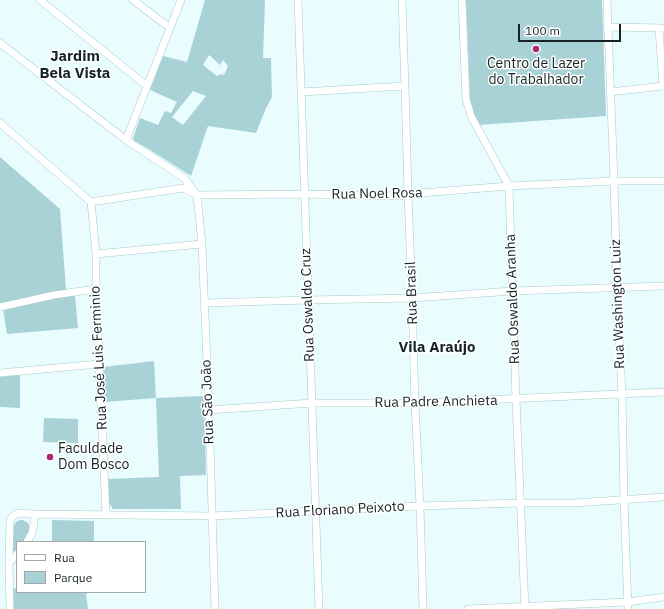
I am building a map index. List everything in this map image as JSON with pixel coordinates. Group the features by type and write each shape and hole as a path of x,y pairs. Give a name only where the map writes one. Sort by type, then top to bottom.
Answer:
{"street":[{"path":"40,0 147,86"},
{"path":"133,0 170,28"},
{"path":"126,140 180,0"},
{"name":"Rua Oswaldo Cruz","path":"298,0 319,609"},
{"name":"Rua Brasil","path":"402,0 423,609"},
{"name":"Rua Oswaldo Aranha","path":"462,0 466,99 471,116 510,186 516,400 525,608"},
{"name":"Rua Washington Luiz","path":"607,0 622,395 628,605"},
{"path":"607,28 662,28 663,86 610,92"},
{"path":"0,43 126,140 184,178 197,195"},
{"path":"301,92 405,86"},
{"path":"0,123 91,202"},
{"name":"Rua Noel Rosa","path":"91,202 183,188 197,195 304,194 400,196 408,194 510,186 614,181 664,181"},
{"name":"Rua São João","path":"197,195 202,244 215,609"},
{"name":"Rua José Luis Ferminio","path":"91,202 96,254 96,289 106,514"},
{"path":"96,254 202,244"},
{"path":"204,303 412,298 513,291 664,286"},
{"path":"0,307 54,294 96,289"},
{"path":"0,373 99,364"},
{"name":"Rua Padre Anchieta","path":"209,410 312,403 415,403 516,400 664,392"},
{"name":"Rua Floriano Peixoto","path":"9,563 10,519 21,512 34,514 212,516 420,506 574,503 664,497"},
{"path":"28,541 32,533 34,514"},
{"path":"10,609 9,563 16,555"},
{"path":"468,609 628,605 664,597"}],"green space":[{"path":"205,0 265,0 263,58 271,58 272,97 256,133 208,126 191,176 134,141 133,138 140,118 158,125 165,111 171,113 177,102 150,90 163,56 187,62","holes":["209,55 220,65 223,60 228,66 224,75 221,74 217,76 203,65","193,91 206,96 183,125 172,117"]},
{"name":"Centro de Lazer do Trabalhador","path":"466,0 602,0 606,116 479,125 470,99"},
{"path":"0,157 60,209 66,290 0,304"},
{"path":"75,295 78,328 7,334 3,309 55,297"},
{"path":"154,361 156,398 104,402 103,367"},
{"path":"20,375 20,408 0,407 0,377"},
{"path":"204,396 206,475 180,476 181,509 113,509 109,503 108,479 159,477 156,398"},
{"path":"44,418 78,419 78,443 43,442"},
{"path":"23,520 28,523 29,533 25,541 16,541 16,552 12,554 14,525 16,522"},
{"path":"52,520 94,521 94,541 52,541"},
{"path":"16,588 16,593 88,593 86,594 88,609 12,609 12,589"}],"place":[{"name":"Centro de Lazer do Trabalhador","path":"536,49"},
{"name":"Faculdade Dom Bosco","path":"50,457"}],"district":[{"name":"Jardim Bela Vista","path":"75,66"},
{"name":"Vila Araújo","path":"437,348"}]}
